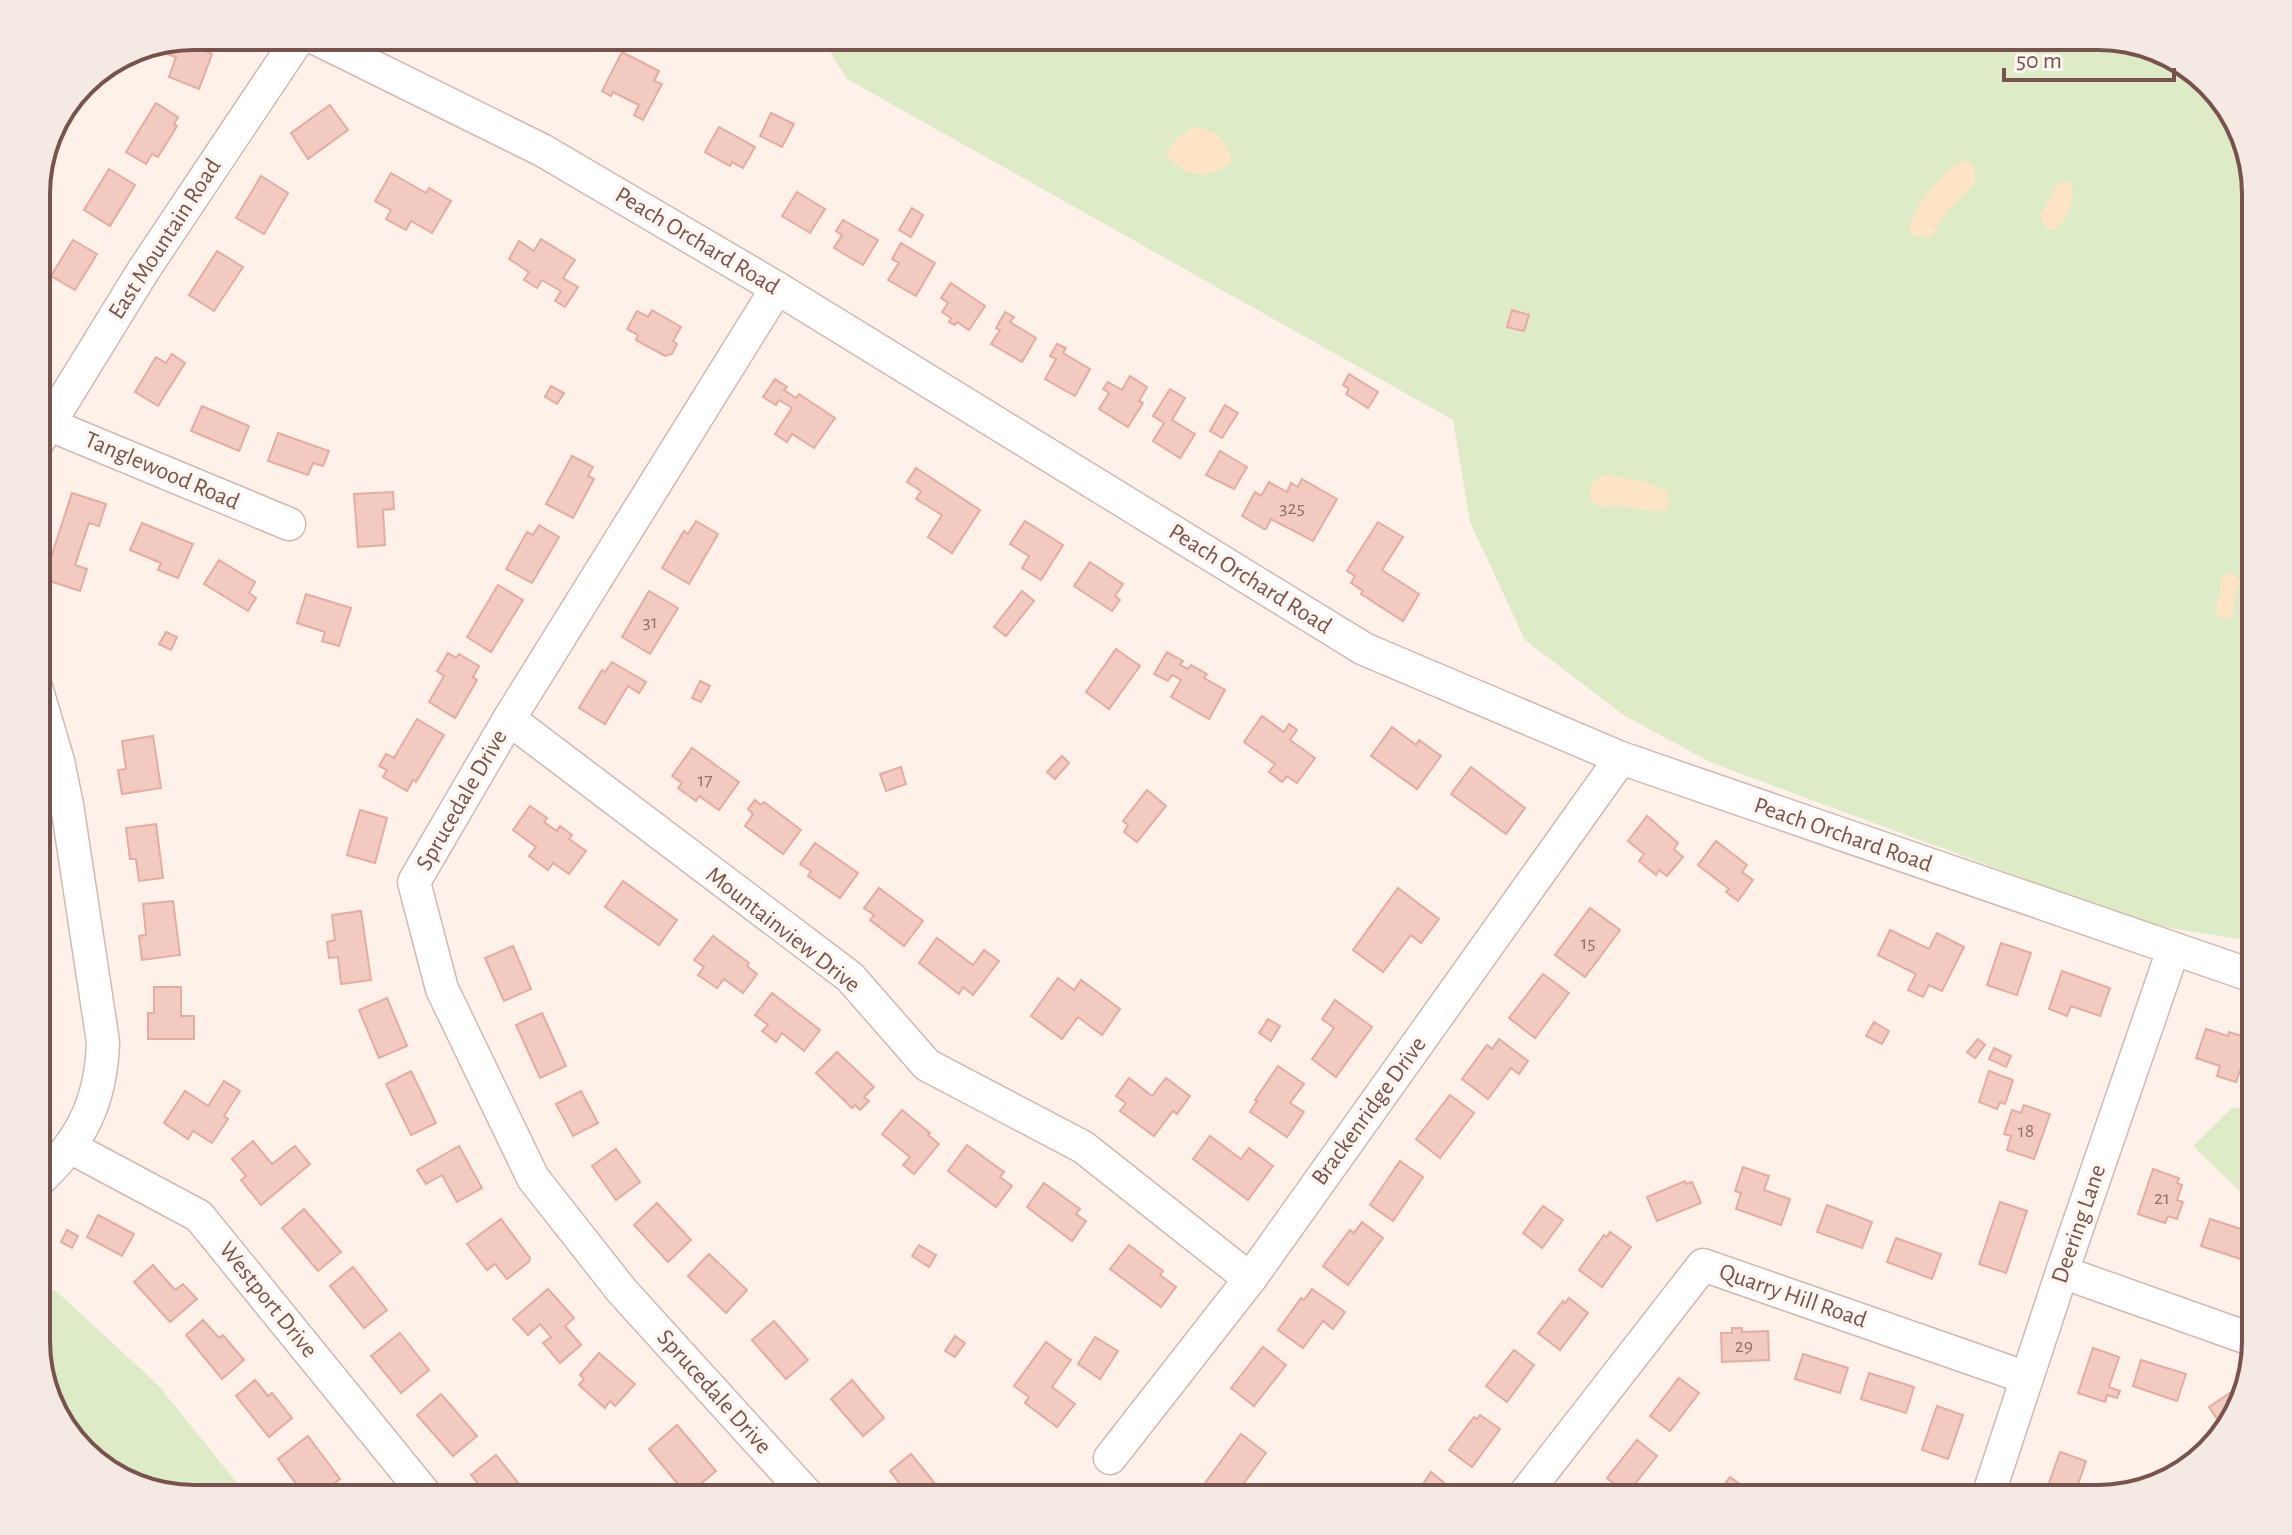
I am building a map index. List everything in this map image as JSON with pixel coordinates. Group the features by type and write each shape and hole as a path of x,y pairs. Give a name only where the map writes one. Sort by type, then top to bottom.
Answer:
{"street":[{"name":"East Mountain Road","path":"50,414 291,50"},
{"name":"Peach Orchard Road","path":"340,50 520,137 777,288 1364,649 1621,758 2242,972"},
{"name":"Sprucedale Drive","path":"777,288 509,719 414,882 442,989 533,1178 622,1291 798,1485"},
{"name":"Tanglewood Road","path":"50,433 289,524"},
{"name":"Mountainview Drive","path":"509,719 850,977 927,1065 1083,1147 1250,1279"},
{"path":"50,734 67,805 101,1025 102,1061 97,1094 87,1119 70,1147 50,1168"},
{"name":"Brackenridge Drive","path":"1110,1458 1250,1279 1621,758"},
{"name":"Deering Lane","path":"1992,1485 2173,950"},
{"name":"Westport Drive","path":"70,1147 199,1216 418,1485"},
{"name":"Quarry Hill Road","path":"1532,1485 1703,1265 2027,1378"},
{"path":"2062,1272 2242,1336"}],"green space":[{"path":"829,50 2098,50 2136,55 2178,74 2200,92 2223,122 2241,175 2242,940 2147,924 1712,763 1625,716 1525,640 1470,522 1453,420 847,79"},
{"path":"2233,1107 2242,1109 2242,1193 2193,1146"},
{"path":"50,1290 56,1291 157,1384 239,1485 175,1484 156,1480 114,1461 92,1443 69,1413 58,1388 50,1351"}],"sand":[{"path":"1192,127 1218,136 1233,160 1208,174 1190,172 1173,163 1166,155 1175,140"},
{"path":"1963,161 1970,162 1974,168 1976,182 1949,209 1931,237 1912,236 1909,225 1925,197 1938,180"},
{"path":"2063,181 2072,183 2071,203 2066,217 2052,230 2044,225 2041,214 2056,186"},
{"path":"1604,474 1649,483 1667,491 1669,506 1666,510 1653,511 1597,505 1589,497 1593,483"},
{"path":"2231,571 2240,581 2234,598 2234,613 2227,620 2216,616 2215,607 2220,595 2221,578"}],"building":[{"path":"208,50 212,54 199,89 169,77 176,57 165,53"},
{"path":"622,52 659,71 654,81 662,84 643,120 634,115 639,105 613,92 611,96 602,91"},
{"path":"156,103 178,117 174,124 177,126 158,157 152,154 146,164 126,152"},
{"path":"330,105 348,130 308,159 291,133"},
{"path":"771,113 794,124 782,147 760,136"},
{"path":"719,127 755,147 743,168 732,162 730,166 705,152"},
{"path":"109,169 135,185 110,226 84,210"},
{"path":"391,173 426,193 429,188 451,201 432,233 411,221 406,230 386,219 391,210 375,201"},
{"path":"261,176 288,193 264,234 236,218"},
{"path":"797,192 825,209 810,233 782,216"},
{"path":"912,208 923,215 911,237 899,230"},
{"path":"843,220 878,240 863,265 834,248 842,235 836,231"},
{"path":"541,239 575,260 563,278 578,287 565,307 555,301 561,291 542,280 537,288 524,280 529,272 509,259 519,241 534,251"},
{"path":"73,240 97,254 75,290 51,276"},
{"path":"901,243 935,263 916,296 888,280 899,263 892,259"},
{"path":"217,251 243,267 214,311 189,295"},
{"path":"951,283 985,306 969,330 957,322 955,325 949,322 951,318 942,312 948,303 941,298"},
{"path":"652,310 681,327 673,341 677,344 672,354 665,356 636,340 638,335 627,329 637,311 648,317"},
{"path":"1512,310 1529,315 1524,331 1507,327"},
{"path":"1005,312 1014,317 1010,322 1036,338 1022,362 991,344 1000,330 996,328"},
{"path":"1057,344 1066,348 1063,353 1090,369 1075,396 1045,379 1056,359 1050,356"},
{"path":"172,354 185,363 158,406 135,392 156,357 166,363"},
{"path":"1349,374 1378,392 1368,408 1346,394 1349,389 1343,385"},
{"path":"1130,376 1147,387 1139,401 1143,403 1128,427 1099,409 1109,393 1103,389 1108,382 1122,390"},
{"path":"775,379 796,398 799,394 835,418 814,448 792,434 787,442 775,434 792,408 779,400 776,405 763,397"},
{"path":"551,386 564,393 557,404 545,397"},
{"path":"1170,389 1185,398 1172,420 1195,434 1180,458 1153,441 1164,423 1153,416"},
{"path":"1225,405 1238,413 1222,438 1210,431"},
{"path":"202,406 249,426 239,451 191,431"},
{"path":"278,433 329,451 323,466 313,463 308,475 268,461"},
{"path":"1220,451 1247,467 1234,489 1206,475"},
{"path":"572,456 593,467 588,476 594,479 573,518 546,504"},
{"path":"916,468 980,510 952,553 928,537 942,515 916,499 921,491 907,482"},
{"path":"1302,479 1337,499 1313,541 1271,519 1264,529 1242,516 1255,492 1261,496 1269,482 1287,492 1291,483 1298,487"},
{"path":"393,492 394,509 383,510 385,545 358,547 354,494"},
{"path":"72,493 106,504 99,526 89,523 75,565 87,569 80,591 50,581 50,561"},
{"path":"696,521 718,534 689,584 662,568 684,531 688,534"},
{"path":"1025,521 1063,545 1041,580 1022,568 1029,556 1010,544"},
{"path":"1378,522 1403,537 1382,570 1419,594 1403,621 1361,594 1363,591 1351,583 1355,576 1347,571"},
{"path":"142,523 193,544 178,578 158,570 161,563 130,550"},
{"path":"539,525 559,537 532,583 506,569 527,532 533,535"},
{"path":"219,560 255,582 249,593 256,598 248,611 204,584"},
{"path":"1090,562 1123,584 1115,596 1120,600 1112,611 1074,586"},
{"path":"498,585 523,600 491,652 467,637"},
{"path":"649,591 678,608 650,654 622,637"},
{"path":"1022,591 1034,601 1006,636 994,627"},
{"path":"306,594 351,608 339,646 322,641 325,632 297,623"},
{"path":"166,632 177,637 171,650 159,644"},
{"path":"1116,649 1140,666 1109,709 1086,692"},
{"path":"1167,652 1183,661 1180,665 1188,669 1191,665 1207,674 1204,678 1225,690 1209,719 1171,697 1181,680 1172,675 1168,681 1154,674"},
{"path":"448,653 456,658 459,654 479,666 473,677 477,680 455,718 429,702 444,676 437,671"},
{"path":"612,662 646,682 639,693 628,686 605,724 579,708 602,670 605,672"},
{"path":"700,681 710,686 701,702 692,698"},
{"path":"1262,716 1284,732 1289,724 1297,730 1290,740 1315,758 1297,783 1287,776 1282,782 1269,772 1275,764 1244,742"},
{"path":"417,719 444,735 416,782 413,780 407,791 383,777 387,770 379,766 386,754 394,758"},
{"path":"1392,727 1416,745 1419,740 1441,756 1417,789 1371,756"},
{"path":"153,736 161,788 122,794 118,770 126,769 122,741"},
{"path":"692,748 739,782 719,810 699,796 696,801 678,788 682,783 672,776"},
{"path":"1062,756 1069,763 1055,779 1047,772"},
{"path":"901,767 906,784 886,791 880,774"},
{"path":"1471,767 1525,808 1506,834 1451,794"},
{"path":"1147,790 1166,806 1137,842 1124,832 1128,825 1123,821"},
{"path":"755,800 761,805 764,802 801,830 783,854 745,826 753,814 748,809"},
{"path":"530,806 547,818 544,822 557,831 560,826 572,835 569,839 586,851 569,874 553,863 548,870 529,856 536,847 513,830"},
{"path":"360,810 387,818 375,863 347,855"},
{"path":"1647,816 1678,843 1674,849 1683,857 1667,876 1659,870 1656,875 1639,861 1644,854 1628,841"},
{"path":"156,824 163,878 139,881 136,859 130,859 126,828"},
{"path":"1716,841 1747,865 1742,872 1753,880 1738,901 1726,892 1729,889 1698,865"},
{"path":"815,843 858,873 840,898 808,876 811,871 800,864"},
{"path":"623,881 677,920 659,945 605,907"},
{"path":"879,888 923,921 904,946 870,920 874,915 864,908"},
{"path":"1398,888 1439,919 1421,943 1411,935 1383,972 1353,950"},
{"path":"173,901 180,955 142,960 139,936 146,935 143,904"},
{"path":"1590,908 1620,930 1585,977 1555,955"},
{"path":"361,911 371,980 341,984 338,957 329,958 327,942 335,940 332,915"},
{"path":"1890,930 1929,949 1937,933 1964,947 1942,991 1929,985 1923,997 1908,990 1916,974 1878,955"},
{"path":"713,936 749,963 747,966 757,974 743,993 724,979 717,988 698,975 704,967 694,960"},
{"path":"937,938 973,965 984,950 999,961 973,995 963,987 959,994 919,963"},
{"path":"2001,943 2031,953 2017,995 1987,985"},
{"path":"513,946 531,989 504,1001 485,958"},
{"path":"2062,971 2110,988 2100,1016 2071,1006 2067,1016 2049,1009"},
{"path":"1543,974 1569,993 1535,1038 1509,1018"},
{"path":"1058,978 1074,990 1081,980 1120,1009 1102,1035 1078,1017 1062,1039 1031,1016"},
{"path":"154,987 181,987 181,1016 194,1016 194,1039 148,1039 148,1013 154,1013"},
{"path":"772,993 820,1030 804,1051 782,1033 776,1042 762,1031 768,1025 755,1015"},
{"path":"387,998 407,1046 379,1058 359,1010"},
{"path":"1335,1000 1372,1027 1336,1077 1312,1059 1334,1028 1322,1019"},
{"path":"542,1013 566,1066 540,1078 516,1025"},
{"path":"1268,1019 1280,1026 1271,1041 1259,1033"},
{"path":"1874,1022 1889,1031 1882,1044 1866,1036"},
{"path":"2206,1029 2228,1036 2229,1032 2242,1036 2242,1065 2236,1082 2217,1076 2220,1066 2196,1058"},
{"path":"1499,1039 1528,1061 1519,1074 1511,1068 1488,1099 1462,1079 1487,1045 1492,1049"},
{"path":"1978,1039 1985,1045 1975,1058 1967,1052"},
{"path":"1994,1048 2011,1056 2006,1067 1989,1059"},
{"path":"837,1052 874,1087 864,1097 869,1101 860,1110 855,1105 852,1108 816,1073"},
{"path":"1278,1066 1304,1084 1290,1103 1304,1112 1287,1137 1250,1112"},
{"path":"411,1071 436,1123 411,1135 386,1084"},
{"path":"1989,1071 2013,1080 2005,1104 2000,1102 1997,1109 1979,1102"},
{"path":"1129,1078 1152,1096 1166,1078 1190,1096 1177,1114 1173,1111 1154,1136 1120,1111 1126,1103 1116,1096"},
{"path":"224,1081 240,1091 224,1116 228,1119 212,1143 193,1131 188,1139 164,1123 185,1091 208,1106"},
{"path":"581,1091 598,1123 573,1136 556,1104"},
{"path":"1450,1095 1474,1113 1440,1158 1416,1139"},
{"path":"2024,1105 2050,1114 2034,1159 2007,1150 2011,1136 2004,1134 2012,1110 2021,1113"},
{"path":"902,1110 939,1144 914,1174 903,1165 910,1157 882,1134"},
{"path":"1210,1136 1241,1159 1249,1148 1273,1166 1248,1200 1193,1159"},
{"path":"253,1141 272,1164 295,1146 310,1164 261,1205 241,1180 246,1176 232,1159"},
{"path":"967,1145 1004,1172 1000,1177 1012,1186 996,1207 948,1171"},
{"path":"459,1146 482,1188 457,1202 442,1175 426,1184 417,1170"},
{"path":"616,1149 640,1182 616,1200 592,1166"},
{"path":"1400,1161 1423,1177 1393,1221 1370,1205"},
{"path":"1743,1167 1769,1176 1764,1190 1790,1199 1781,1225 1736,1209 1741,1193 1735,1191"},
{"path":"2153,1169 2179,1178 2177,1183 2182,1185 2177,1200 2183,1202 2177,1219 2168,1216 2165,1223 2138,1214"},
{"path":"1685,1181 1686,1184 1692,1182 1701,1203 1657,1221 1647,1197"},
{"path":"1044,1183 1080,1209 1076,1214 1086,1221 1072,1241 1027,1207"},
{"path":"2000,1202 2027,1211 2006,1273 1979,1264"},
{"path":"657,1203 691,1240 668,1262 634,1225"},
{"path":"1827,1205 1872,1222 1862,1248 1817,1232"},
{"path":"1543,1206 1563,1220 1542,1248 1523,1233"},
{"path":"304,1209 341,1252 318,1271 282,1228"},
{"path":"98,1215 134,1234 122,1256 87,1237"},
{"path":"501,1219 530,1258 507,1279 495,1264 487,1270 467,1244"},
{"path":"2210,1219 2242,1229 2242,1259 2201,1246"},
{"path":"1362,1222 1383,1238 1348,1285 1323,1266 1350,1230 1354,1233"},
{"path":"67,1230 78,1236 72,1248 61,1242"},
{"path":"1610,1232 1631,1247 1602,1287 1579,1270 1604,1235 1607,1237"},
{"path":"1896,1238 1941,1254 1932,1279 1887,1262"},
{"path":"919,1245 936,1255 929,1267 912,1256"},
{"path":"1129,1245 1163,1271 1160,1275 1176,1287 1161,1307 1110,1269"},
{"path":"709,1254 747,1290 726,1313 688,1276"},
{"path":"153,1265 175,1290 183,1284 197,1299 170,1322 134,1282"},
{"path":"353,1267 387,1310 364,1328 330,1286"},
{"path":"548,1289 574,1318 565,1326 581,1345 560,1363 543,1343 551,1337 540,1324 528,1335 513,1319"},
{"path":"1312,1289 1345,1312 1333,1329 1323,1321 1303,1348 1278,1330 1301,1298 1304,1300"},
{"path":"1569,1298 1588,1313 1560,1350 1538,1333 1563,1301 1565,1303"},
{"path":"203,1320 219,1338 223,1335 244,1360 222,1379 186,1335"},
{"path":"774,1321 808,1360 786,1379 752,1340"},
{"path":"1732,1328 1742,1328 1742,1332 1768,1331 1769,1360 1722,1362 1721,1333 1732,1333"},
{"path":"400,1333 429,1370 401,1393 371,1356"},
{"path":"955,1336 965,1343 955,1357 945,1351"},
{"path":"1095,1337 1118,1351 1100,1379 1078,1364"},
{"path":"1046,1342 1071,1360 1052,1387 1075,1404 1057,1427 1025,1403 1029,1397 1014,1386"},
{"path":"1263,1347 1286,1365 1254,1406 1231,1388"},
{"path":"2093,1348 2119,1357 2109,1387 2120,1391 2117,1398 2107,1395 2105,1402 2078,1393"},
{"path":"1514,1350 1534,1365 1507,1402 1486,1386"},
{"path":"599,1353 635,1384 615,1406 610,1401 605,1408 579,1385 584,1379 580,1375"},
{"path":"1803,1354 1848,1368 1840,1393 1795,1379"},
{"path":"2141,1360 2186,1374 2177,1401 2133,1386"},
{"path":"1869,1373 1914,1387 1906,1413 1861,1399"},
{"path":"1679,1378 1699,1393 1670,1431 1650,1416"},
{"path":"255,1380 268,1396 272,1393 292,1418 269,1437 236,1396"},
{"path":"852,1380 884,1418 863,1436 831,1399"},
{"path":"2231,1392 2232,1393 2218,1421 2209,1407"},
{"path":"441,1394 477,1436 453,1456 417,1415"},
{"path":"1937,1406 1963,1415 1948,1459 1922,1450"},
{"path":"1480,1415 1500,1429 1472,1467 1449,1450 1474,1417 1477,1419"},
{"path":"677,1425 716,1471 699,1485 679,1485 649,1449"},
{"path":"1241,1434 1266,1453 1242,1485 1204,1485"},
{"path":"308,1436 340,1479 332,1485 297,1485 278,1459"},
{"path":"1637,1440 1657,1456 1634,1485 1616,1485 1607,1478"},
{"path":"2060,1452 2086,1461 2078,1485 2048,1485"},
{"path":"911,1454 936,1485 900,1485 890,1471"},
{"path":"496,1455 520,1485 479,1485 471,1475"},
{"path":"1431,1472 1447,1485 1422,1485"},
{"path":"1730,1477 1742,1485 1724,1485"}]}
